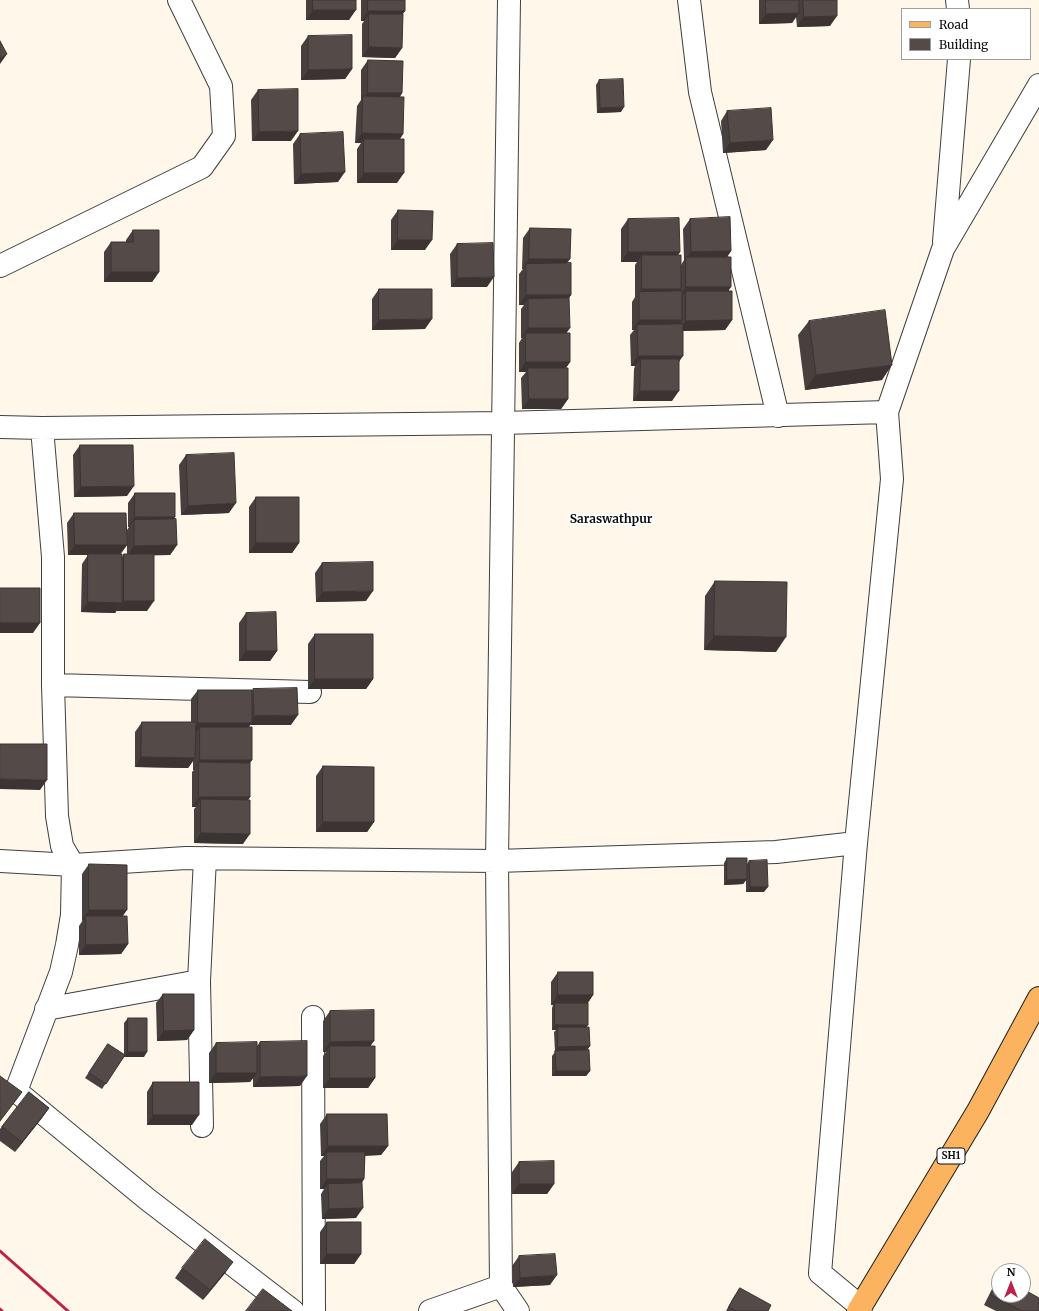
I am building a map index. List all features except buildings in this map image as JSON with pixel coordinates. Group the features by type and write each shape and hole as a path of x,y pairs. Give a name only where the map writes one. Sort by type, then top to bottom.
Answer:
{"main road":[{"name":"SH1","path":"860,1309 978,1111 1039,998"}],"street":[{"path":"0,266 202,167 224,136 221,86 179,0"},
{"path":"509,0 497,861 501,1286 518,1311"},
{"path":"689,0 700,92 778,416"},
{"path":"943,249 960,60"},
{"path":"860,1309 820,1273 856,842 892,479 887,412 943,249 1039,85"},
{"path":"0,427 42,428 503,423 887,412"},
{"path":"42,428 53,557 53,684 57,816 62,846 73,865 72,915 61,972 16,1091 147,1199 293,1311"},
{"path":"53,684 310,692"},
{"path":"0,861 73,865 186,858 497,861 776,852 856,842"},
{"path":"202,1126 199,981 204,858"},
{"path":"46,1009 199,981"},
{"path":"313,1017 314,1311"},
{"path":"430,1311 501,1286"}],"railway":[{"path":"0,1251 68,1311"}],"district":[{"name":"Saraswathpur","path":"611,520"}]}
